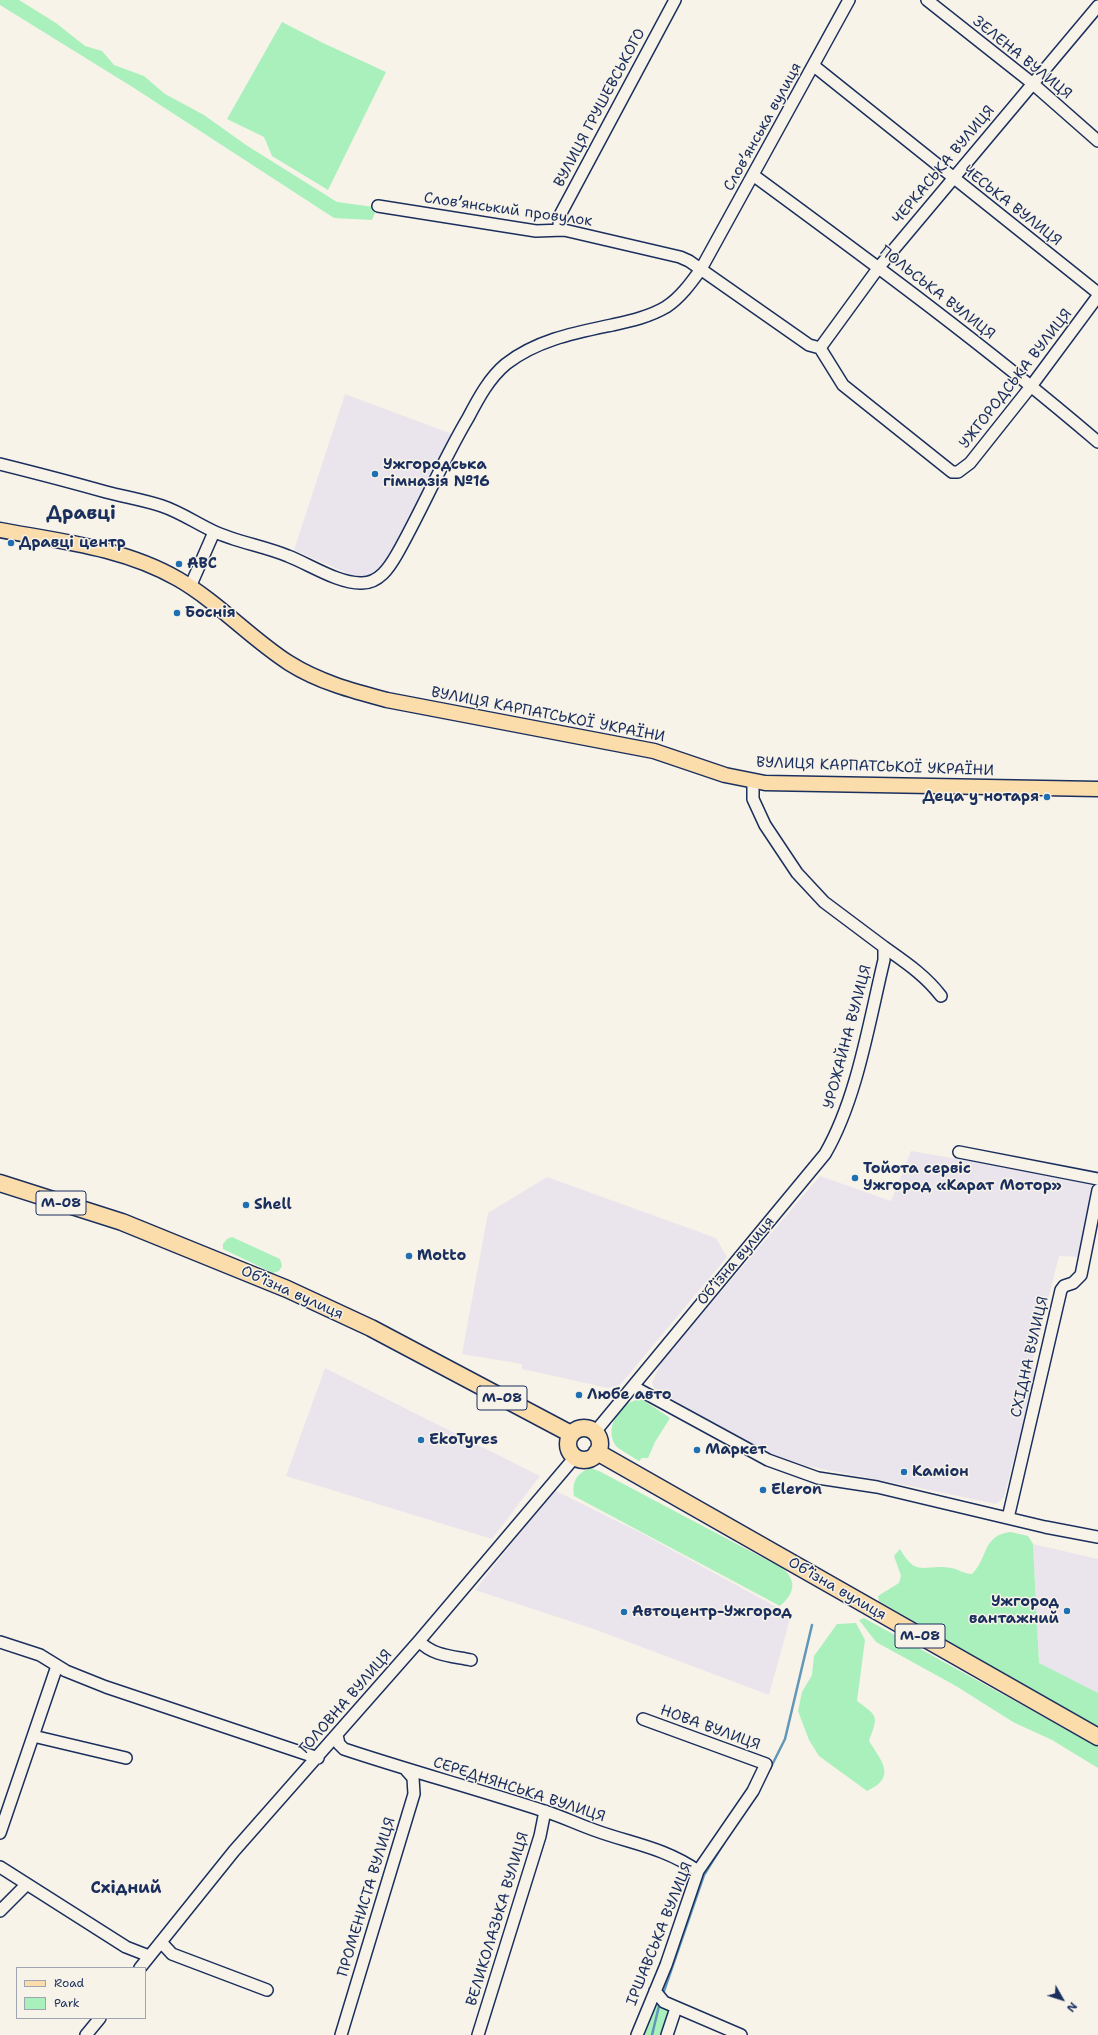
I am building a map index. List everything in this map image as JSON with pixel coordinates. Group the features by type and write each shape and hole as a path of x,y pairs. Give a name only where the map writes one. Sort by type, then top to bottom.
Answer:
{"highway":[{"name":"Обʼїзна вулиця","path":"0,1183 122,1222 286,1289 378,1332 572,1434"},
{"path":"580,1428 585,1428 595,1432 599,1442 597,1452 590,1458 579,1459 571,1453 568,1443 572,1434 580,1428"},
{"name":"Обʼїзна вулиця","path":"597,1452 1098,1737"}],"main road":[{"name":"ВУЛИЦЯ КАРПАТСЬКОЇ УКРАЇНИ","path":"0,530 94,548 124,556 158,569 190,587 288,662 317,678 348,690 440,711 654,751 712,771 759,782 800,785 1098,788"}],"street":[{"name":"ВУЛИЦЯ ГРУШЕВСЬКОГО","path":"564,230 559,223 560,215 675,0"},
{"name":"Словʼянська вулиця","path":"0,464 162,507 214,532 288,556 348,582 360,584 378,579 386,571 403,544 457,437 493,376 520,354 548,341 571,333 653,314 666,307 677,298 701,269 849,0"},
{"name":"ЗЕЛЕНА ВУЛИЦЯ","path":"927,0 1032,83 1098,141"},
{"name":"ЧЕРКАСЬКА ВУЛИЦЯ","path":"820,348 879,267 952,178 1098,6"},
{"name":"ЧЕСЬКА ВУЛИЦЯ","path":"814,66 1098,295"},
{"name":"ПОЛЬСЬКА ВУЛИЦЯ","path":"753,175 879,267 1032,386 1098,442"},
{"name":"Словʼянський провулок","path":"378,206 536,231 564,230 680,257 701,269 809,344 820,348"},
{"name":"УЖГОРОДСЬКА ВУЛИЦЯ","path":"820,348 843,385 952,472 958,472 970,462 1032,386 1098,295"},
{"path":"190,587 202,564 214,532"},
{"name":"УРОЖАЙНА ВУЛИЦЯ","path":"759,782 753,799 765,825 797,873 824,902 919,971 930,981 941,996"},
{"name":"УРОЖАЙНА ВУЛИЦЯ","path":"836,1134 852,1088 884,960 884,947"},
{"name":"Обʼїзна вулиця","path":"595,1432 744,1251 813,1170 836,1134"},
{"path":"960,1152 1098,1180"},
{"name":"СХІДНА ВУЛИЦЯ","path":"1008,1518 1061,1290 1064,1286 1073,1283 1081,1275 1098,1190"},
{"path":"634,1386 768,1460 818,1478 872,1487 1098,1537"},
{"name":"ГОЛОВНА ВУЛИЦЯ","path":"141,1967 234,1851 318,1758 575,1456"},
{"path":"419,1641 424,1647 438,1654 471,1660"},
{"path":"0,1642 40,1655 57,1666 106,1687 318,1758"},
{"path":"0,1833 57,1666"},
{"name":"НОВА ВУЛИЦЯ","path":"643,1719 766,1764"},
{"name":"СЕРЕДНЯНСЬКА ВУЛИЦЯ","path":"337,1735 339,1744 344,1749 406,1770 545,1811 596,1831 658,1849 673,1855 698,1871"},
{"path":"33,1736 126,1758"},
{"name":"ІРШАВСЬКА ВУЛИЦЯ","path":"637,2035 666,1965 698,1871 753,1790 766,1764"},
{"name":"ПРОМЕНИСТА ВУЛИЦЯ","path":"341,2035 414,1794 413,1778 406,1770"},
{"name":"ВЕЛИКОЛАЗЬКА ВУЛИЦЯ","path":"478,2035 542,1831 545,1811"},
{"path":"0,1867 126,1947 149,1956"},
{"path":"0,1911 27,1884"},
{"path":"161,1942 172,1954 267,1990"},
{"path":"655,1991 660,1999 676,2008 741,2035"},
{"path":"667,2035 676,2008"},
{"path":"86,2035 99,2019"}],"shaded area":[{"name":"Ужгородська гімназія №16","path":"345,394 452,434 402,534 380,573 365,581 294,550"},
{"path":"911,1151 1093,1182 1081,1257 1059,1256 1032,1363 1036,1374 1004,1497 996,1504 807,1466 780,1458 754,1448 654,1388 652,1383 661,1363 820,1176 891,1201"},
{"path":"547,1177 716,1238 727,1257 620,1385 608,1388 522,1369 522,1364 462,1354 488,1213"},
{"path":"325,1368 540,1476 492,1539 286,1476"},
{"path":"554,1490 641,1533 791,1615 769,1695 594,1629 475,1590"},
{"name":"Ужгород вантажний","path":"1033,1544 1098,1559 1098,1693 1039,1664"}],"green space":[{"path":"0,0 19,0 56,23 85,46 102,51 114,65 144,76 165,94 204,115 246,145 337,202 374,207 375,213 372,220 334,218 134,88 0,5"},
{"path":"282,22 386,72 328,190 272,156 264,137 227,119"},
{"path":"232,1237 280,1259 282,1266 279,1271 273,1273 223,1249 223,1244 227,1239"},
{"path":"636,1400 643,1400 670,1418 655,1442 648,1458 642,1458 639,1461 617,1447 613,1441 612,1434 614,1419 618,1413 623,1407"},
{"path":"590,1468 599,1471 782,1568 787,1573 792,1583 791,1592 788,1597 780,1606 574,1496 574,1483 576,1479 581,1473"},
{"path":"1011,1532 1028,1536 1033,1544 1039,1663 1098,1693 1098,1728 879,1601 878,1596 899,1583 901,1576 894,1556 900,1549 911,1564 917,1567 951,1568 972,1574 981,1561 990,1542 995,1537"},
{"path":"864,1618 1098,1747 1098,1768 1052,1740 1013,1722 956,1686 876,1642 859,1620"},
{"path":"856,1623 865,1640 857,1701 869,1710 875,1718 869,1741 882,1762 884,1769 882,1780 876,1786 867,1791 819,1756 809,1740 798,1711 802,1692 812,1675 814,1656 837,1624"},
{"path":"655,1999 669,2011 661,2035 642,2035"}],"waterway":[{"path":"770,1769 785,1739 812,1625"},
{"path":"663,1994 704,1875 724,1843"},
{"path":"652,2035 659,2006"}],"place":[{"name":"Ужгородська гімназія №16","path":"375,474"},
{"name":"Дравці центр","path":"11,543"},
{"name":"ABC","path":"179,564"},
{"name":"Боснія","path":"177,613"},
{"name":"Деца у нотаря","path":"1047,797"},
{"name":"Тойота сервіс Ужгород «Карат Мотор»","path":"855,1178"},
{"name":"Shell","path":"246,1205"},
{"name":"Motto","path":"409,1256"},
{"name":"Любе авто","path":"579,1395"},
{"name":"EkoTyres","path":"421,1440"},
{"name":"Маркет","path":"697,1450"},
{"name":"Каміон","path":"904,1472"},
{"name":"Eleron","path":"763,1490"},
{"name":"Ужгород вантажний","path":"1067,1611"},
{"name":"Автоцентр-Ужгород","path":"624,1612"}],"district":[{"name":"Дравці","path":"81,514"},
{"name":"Східний","path":"126,1889"}]}
